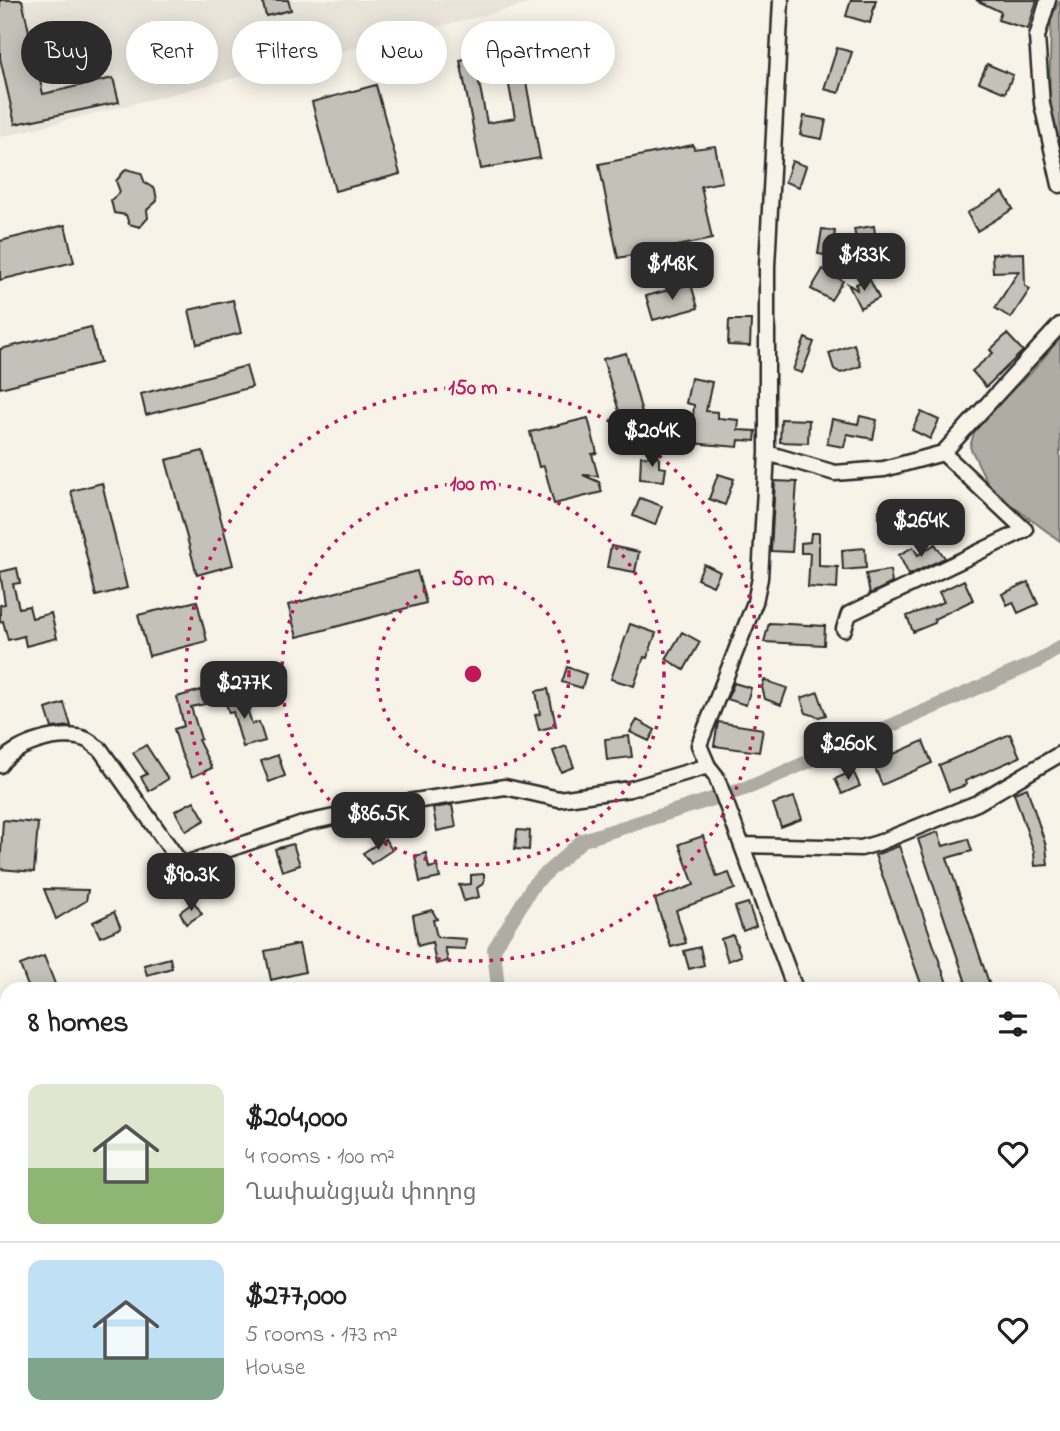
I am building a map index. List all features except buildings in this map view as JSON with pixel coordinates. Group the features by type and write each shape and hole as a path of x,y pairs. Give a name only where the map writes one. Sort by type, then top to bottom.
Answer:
{"street":[{"path":"781,0 766,267 767,453 760,578 755,602 698,745 743,845 792,982"},
{"path":"1048,0 1037,37 1042,104 1060,185"},
{"path":"767,453 835,473 884,469 943,453 1060,326"},
{"path":"844,629 849,614 1025,530 943,453"},
{"path":"0,765 20,748 55,736 85,739 100,750 182,865 306,823 396,804 505,787 559,799 630,789 712,771"},
{"path":"743,845 861,848 977,803 1060,754"}],"shaded area":[{"path":"0,0 545,0 447,25 447,21 356,21 356,48 342,51 342,21 232,21 232,79 218,82 218,21 126,21 126,84 211,84 0,137"},
{"path":"1060,0 1060,155 1049,112 1051,18"},
{"path":"1060,338 1060,541 991,490 970,447 977,422 1031,373"}],"waterway":[{"path":"497,982 494,949 534,884 583,840 750,787 1037,662 1060,647"}]}
